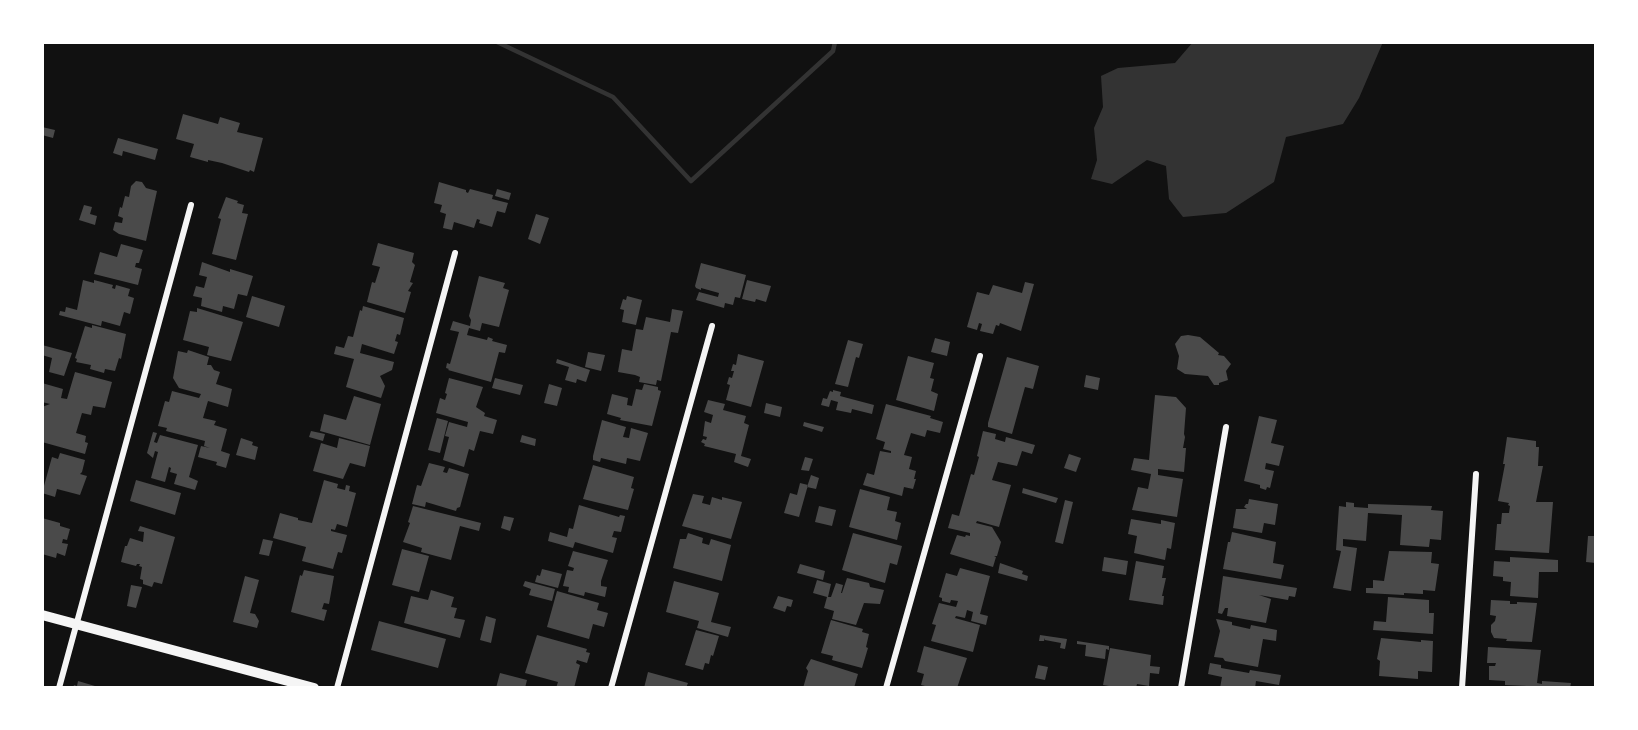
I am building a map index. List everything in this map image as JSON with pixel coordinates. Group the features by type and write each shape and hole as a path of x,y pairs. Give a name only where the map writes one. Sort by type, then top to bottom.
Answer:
{"street":[{"path":"59,688 191,205"},
{"path":"337,688 455,253"},
{"path":"611,688 712,326"},
{"path":"886,688 980,356"},
{"path":"1181,688 1226,427"},
{"path":"1462,688 1476,474"},
{"path":"42,615 314,688"}],"shaded area":[{"path":"1193,42 1383,42 1359,98 1343,124 1286,137 1274,182 1226,213 1183,217 1169,199 1166,166 1147,160 1112,184 1091,179 1097,160 1094,128 1103,107 1101,76 1118,68 1175,63"}],"building":[{"path":"183,114 218,124 220,117 240,123 237,132 263,138 254,172 190,157 194,144 176,139"},
{"path":"42,127 55,130 53,138 42,135"},
{"path":"118,138 158,149 155,160 123,151 122,156 113,153"},
{"path":"136,181 142,182 146,188 157,191 146,241 119,234 113,230 115,222 122,223 123,218 118,216 120,207 122,208 125,196 129,197 131,186"},
{"path":"439,182 466,190 468,193 470,189 493,195 492,199 508,203 505,213 497,211 492,227 479,223 480,220 477,219 474,228 454,222 452,230 443,228 446,214 440,212 442,205 434,203"},
{"path":"497,189 511,193 509,200 495,196"},
{"path":"226,197 244,205 242,213 248,214 236,260 212,254 221,219 218,218"},
{"path":"84,205 92,207 90,214 97,216 95,225 79,220"},
{"path":"536,214 549,218 540,244 528,239"},
{"path":"378,243 414,253 412,262 415,265 410,282 413,283 408,291 411,292 405,313 367,302 372,282 375,283 380,267 372,265"},
{"path":"121,244 143,250 139,263 136,263 135,267 142,269 138,285 94,274 100,252 117,257"},
{"path":"202,262 230,272 230,269 253,276 247,296 238,294 234,309 223,306 222,312 201,306 202,298 193,296 196,286 204,288 207,277 199,275"},
{"path":"701,263 746,275 740,298 735,297 733,305 725,303 724,308 696,300 699,292 718,297 719,293 696,288"},
{"path":"479,276 505,283 503,288 509,290 499,327 482,323 480,331 469,328 467,335 487,340 488,337 493,339 492,341 507,345 505,353 499,352 491,382 446,368 447,363 450,364 459,332 450,330 453,321 470,326 469,316"},
{"path":"83,280 94,283 94,280 113,285 112,288 115,289 116,285 130,289 128,296 134,298 130,314 124,312 120,326 102,321 101,326 59,315 60,311 65,312 66,307 77,310"},
{"path":"747,280 771,286 766,302 742,299"},
{"path":"1025,282 1034,284 1021,331 1000,323 999,326 996,325 993,334 980,331 982,324 979,323 977,330 967,327 977,292 989,295 993,285 1022,293"},
{"path":"252,296 285,306 279,327 246,317"},
{"path":"627,296 642,300 636,325 622,322 624,310 620,309 623,299 626,300"},
{"path":"363,306 404,318 400,335 397,334 395,341 398,342 394,354 362,344 360,353 394,362 392,370 380,376 385,386 381,398 346,387 354,359 334,354 336,346 344,348 348,336 353,337"},
{"path":"197,308 243,322 231,361 207,355 209,347 183,340 190,311 197,312"},
{"path":"672,309 683,311 678,333 671,332 661,381 657,380 656,385 639,382 640,377 618,372 622,349 632,351 636,329 643,330 646,317 670,322"},
{"path":"92,325 126,334 121,359 119,358 115,371 105,369 104,373 90,369 91,365 76,362 75,358 85,326 92,328"},
{"path":"1181,336 1200,337 1219,353 1218,355 1224,356 1231,364 1226,371 1228,380 1214,385 1208,376 1185,374 1177,369 1179,356 1175,344"},
{"path":"935,338 950,342 947,356 931,352"},
{"path":"848,340 863,344 859,358 856,357 848,387 835,384"},
{"path":"42,345 72,353 64,376 49,372 52,358 42,355"},
{"path":"188,350 209,357 207,365 211,365 214,370 220,372 216,384 232,389 228,407 208,401 203,418 216,421 214,425 227,429 221,451 230,454 226,468 216,465 217,462 198,457 201,446 210,448 204,446 205,441 166,431 167,428 158,426 165,401 169,402 172,391 199,398 201,394 179,388 173,378 178,351 187,353"},
{"path":"588,352 605,355 601,371 585,367"},
{"path":"738,354 764,361 751,407 726,400 730,385 727,384 729,377 732,378 734,371 731,371 733,364 736,365"},
{"path":"908,356 934,363 930,378 934,379 931,391 938,394 934,411 896,400"},
{"path":"1007,357 1039,366 1033,389 1025,387 1012,434 988,427"},
{"path":"557,359 590,370 586,382 577,379 576,383 565,380 569,367 556,363"},
{"path":"75,372 112,382 105,408 93,406 91,415 82,413 76,433 86,436 85,442 88,443 85,454 42,442 42,407 50,404 42,402 42,383 63,389 61,398 67,399"},
{"path":"1086,375 1100,378 1098,390 1084,387"},
{"path":"449,378 483,387 476,407 485,413 484,416 497,420 493,434 480,431 474,451 469,449 464,467 443,460 449,437 445,436 449,422 467,427 468,422 436,413 440,398 445,400"},
{"path":"495,378 523,385 520,395 492,388"},
{"path":"549,384 562,388 557,406 544,403"},
{"path":"644,384 658,387 661,391 652,426 620,420 621,418 607,414 612,394 628,398 627,405 632,406 636,389 642,390"},
{"path":"833,390 841,392 840,396 874,405 872,414 852,409 851,413 836,410 838,402 831,400 829,407 821,405 823,398 827,399 830,391 833,392"},
{"path":"1155,395 1176,397 1186,408 1184,472 1158,469 1158,475 1183,479 1177,517 1132,510 1138,487 1148,489 1151,474 1131,470 1134,458 1149,460"},
{"path":"354,396 381,404 370,445 320,431 324,414 346,420"},
{"path":"708,400 725,404 723,410 746,416 744,423 749,425 741,456 751,459 748,467 734,462 736,454 704,446 705,444 701,442 707,437 703,436 705,421 711,423 713,415 704,412"},
{"path":"766,403 782,407 780,417 764,413"},
{"path":"886,404 931,416 930,418 943,422 940,433 927,430 925,437 911,433 904,455 912,457 909,469 916,471 914,479 916,479 913,489 904,487 902,496 863,485 867,473 874,475 880,451 891,453 883,449 885,442 876,439"},
{"path":"1259,416 1277,420 1271,443 1284,446 1279,466 1266,463 1265,469 1274,471 1270,488 1267,487 1266,490 1260,488 1260,485 1244,481"},
{"path":"437,418 448,421 440,453 428,450"},
{"path":"602,420 626,427 623,437 629,438 631,428 648,433 640,461 627,458 626,464 601,458 600,462 593,460"},
{"path":"804,422 824,427 822,432 803,426"},
{"path":"311,431 325,434 323,441 309,437"},
{"path":"983,431 996,434 995,439 1005,442 1006,437 1035,445 1032,454 1022,451 1017,466 998,462 992,480 1011,485 999,527 977,521 976,523 992,527 1001,542 997,556 994,556 996,557 993,567 950,554 957,535 965,537 970,536 970,533 948,528 952,514 959,516 971,474 974,475"},
{"path":"153,432 157,433 154,442 157,443 160,435 198,445 189,477 198,481 195,490 174,484 177,474 170,472 169,467 165,482 151,478 158,452 155,451 153,458 147,453"},
{"path":"522,435 536,439 535,446 520,442"},
{"path":"1507,437 1536,441 1536,447 1539,447 1538,466 1543,466 1536,502 1553,502 1549,553 1495,550 1497,524 1501,524 1502,513 1509,513 1510,506 1509,503 1498,501"},
{"path":"241,438 253,442 252,445 258,447 255,460 236,455"},
{"path":"339,438 370,446 365,467 350,463 343,479 313,471 321,443 337,448"},
{"path":"60,453 85,460 80,474 87,476 80,495 57,489 55,497 42,493 52,457 58,459"},
{"path":"1069,454 1081,458 1076,472 1064,468"},
{"path":"805,457 813,459 809,471 801,470"},
{"path":"429,463 445,467 443,472 447,473 449,468 469,474 460,507 456,511 426,502 425,507 412,504 417,485 421,486"},
{"path":"593,465 634,477 631,488 634,489 628,510 583,499"},
{"path":"811,475 819,478 816,489 807,487"},
{"path":"136,480 181,493 175,515 130,501"},
{"path":"324,480 338,484 337,488 345,490 346,485 350,486 349,491 356,493 347,527 337,524 335,530 331,529 331,531 347,535 342,553 338,552 333,569 302,561 306,547 273,538 280,513 312,523"},
{"path":"800,483 808,485 799,517 784,513 790,493 797,495"},
{"path":"1023,488 1058,498 1056,503 1022,493"},
{"path":"860,489 890,497 887,510 897,512 895,521 901,523 897,540 849,527"},
{"path":"693,494 704,496 702,503 710,505 712,497 742,502 731,539 682,526"},
{"path":"1249,499 1278,504 1275,525 1264,523 1262,533 1233,528 1236,509 1247,509 1244,507 1248,504"},
{"path":"1065,500 1073,502 1063,544 1055,542"},
{"path":"1346,502 1354,503 1354,507 1368,508 1368,504 1432,506 1431,510 1443,511 1441,540 1430,539 1429,547 1400,545 1402,515 1368,513 1366,541 1343,539 1343,546 1357,548 1351,591 1333,588 1341,551 1336,550 1339,506 1346,507"},
{"path":"579,505 619,517 620,515 625,516 621,532 614,531 612,537 617,538 613,553 575,542 573,548 548,541 550,532 567,537 569,528 573,529"},
{"path":"413,506 481,523 479,531 460,526 451,560 421,552 422,548 403,542"},
{"path":"819,506 836,510 832,526 815,522"},
{"path":"504,516 514,518 510,531 501,528"},
{"path":"42,518 60,523 60,526 70,529 67,540 63,539 62,543 68,544 65,556 57,553 56,558 42,554"},
{"path":"1131,519 1161,524 1161,520 1175,523 1171,549 1167,548 1165,560 1134,553 1137,536 1128,534"},
{"path":"140,526 175,537 162,584 154,582 152,587 143,584 143,580 140,579 142,567 139,566 140,564 136,566 121,562 125,546 130,538 143,542 144,532 138,531"},
{"path":"1232,532 1276,542 1273,563 1284,565 1281,579 1223,569"},
{"path":"688,533 703,538 702,543 709,545 711,539 731,545 722,581 673,568 680,539 686,539"},
{"path":"853,533 902,546 897,565 890,563 885,583 842,570"},
{"path":"1588,536 1596,536 1596,563 1586,562"},
{"path":"263,539 273,541 269,556 259,554"},
{"path":"402,549 429,556 419,592 392,585"},
{"path":"573,551 608,560 601,581 601,586 607,587 605,597 585,592 584,596 568,592 569,587 563,586 567,570 573,571 574,568 568,566"},
{"path":"1389,551 1432,552 1431,563 1439,564 1435,591 1423,590 1423,594 1404,593 1404,595 1366,593 1366,588 1373,588 1373,580 1384,581"},
{"path":"1104,557 1128,561 1126,575 1102,571"},
{"path":"1510,557 1558,560 1558,572 1539,572 1538,598 1510,596 1511,582 1503,581 1503,577 1493,576 1494,561 1510,562"},
{"path":"1136,561 1164,566 1162,578 1166,578 1162,596 1164,596 1163,605 1129,600"},
{"path":"1000,563 1023,571 1022,574 1028,576 1027,581 998,573"},
{"path":"800,564 825,571 823,580 797,573"},
{"path":"960,568 990,576 980,614 988,616 986,625 971,621 973,612 967,610 965,618 956,616 955,618 980,625 973,652 931,641 936,625 932,624 939,603 956,607 958,601 951,600 950,603 942,601 939,597 946,573 957,576"},
{"path":"542,569 562,574 558,588 535,582"},
{"path":"304,570 334,576 329,604 324,603 322,609 327,610 324,621 291,612 300,575 302,576"},
{"path":"245,576 259,580 250,613 255,614 259,621 257,628 233,622"},
{"path":"1223,576 1297,588 1295,597 1289,596 1288,600 1259,595 1271,599 1266,623 1227,616 1228,608 1225,608 1222,614 1218,613"},
{"path":"847,578 869,583 870,587 884,590 880,604 864,603 856,625 832,619 834,611 824,608 827,597 813,593 817,580 831,584 828,597 831,597 836,583 843,585 842,593"},
{"path":"525,581 555,589 552,601 529,595 531,589 523,586"},
{"path":"674,581 719,593 711,622 731,627 728,637 697,628 699,621 666,612"},
{"path":"131,585 142,587 136,608 127,606"},
{"path":"431,590 454,597 451,607 457,608 454,618 465,620 460,638 404,623 411,596 428,600"},
{"path":"557,591 599,603 597,610 608,613 604,627 593,624 589,639 547,627"},
{"path":"778,596 793,600 791,607 787,606 785,612 773,608"},
{"path":"1388,597 1429,600 1429,613 1434,613 1433,634 1373,630 1374,621 1386,622"},
{"path":"1491,600 1510,601 1510,604 1537,603 1532,642 1494,638 1491,625 1496,616 1490,615"},
{"path":"486,616 496,619 491,643 480,640"},
{"path":"1216,619 1250,629 1251,625 1277,630 1276,641 1263,639 1258,667 1214,657 1220,631"},
{"path":"831,620 863,629 862,632 869,634 866,647 868,648 862,668 832,660 833,656 821,653"},
{"path":"379,621 446,639 438,668 371,650"},
{"path":"696,630 719,636 713,656 711,655 709,664 705,663 703,670 685,665"},
{"path":"537,635 587,649 586,652 590,653 587,663 577,660 576,663 580,665 574,688 556,688 558,682 525,673"},
{"path":"1040,635 1067,639 1065,649 1060,648 1061,643 1045,640 1045,638 1044,641 1039,641"},
{"path":"1381,638 1433,641 1432,672 1418,671 1418,679 1379,676 1380,661 1377,659"},
{"path":"1077,641 1109,646 1109,650 1106,649 1105,659 1085,656 1086,645 1077,644"},
{"path":"924,646 967,658 957,688 933,688 921,685 924,674 917,672"},
{"path":"1488,647 1541,650 1537,683 1542,684 1542,681 1571,683 1570,688 1527,688 1527,686 1505,685 1505,681 1489,680 1489,666 1495,666 1496,663 1487,663"},
{"path":"1110,648 1151,655 1150,666 1160,667 1159,674 1150,673 1149,686 1137,684 1136,688 1121,688 1103,685"},
{"path":"811,659 858,674 854,688 803,688 808,671 806,668"},
{"path":"1210,663 1221,665 1221,668 1249,673 1250,670 1281,675 1279,685 1256,681 1255,688 1220,688 1222,677 1208,674"},
{"path":"1038,665 1048,667 1045,680 1035,678"},
{"path":"648,672 688,683 686,688 644,688"},
{"path":"500,673 527,680 525,688 496,688"},
{"path":"78,681 95,686 95,688 73,688 74,685 77,686"}],"waterway":[{"path":"497,42 613,97 691,181 833,51 835,42"}]}
